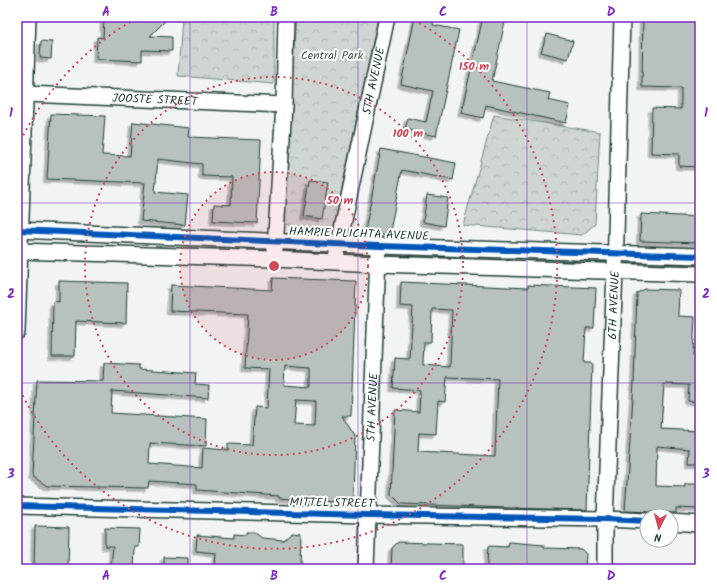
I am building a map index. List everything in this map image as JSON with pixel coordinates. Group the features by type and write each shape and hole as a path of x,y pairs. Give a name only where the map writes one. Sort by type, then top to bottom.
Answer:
{"street":[{"path":"17,332 19,230 26,94 28,17"},
{"path":"274,259 284,106 286,17"},
{"name":"5TH AVENUE","path":"336,262 338,244 387,17"},
{"name":"6TH AVENUE","path":"605,569 605,519 615,271 622,17"},
{"name":"JOOSTE STREET","path":"26,94 284,106"},
{"name":"HAMPIE PLICHTA AVENUE","path":"19,230 379,246 700,256"},
{"name":"5TH AVENUE","path":"366,569 377,264 379,246"},
{"path":"19,251 700,274"},
{"name":"MITTEL STREET","path":"17,506 639,521"},
{"path":"679,523 700,524"}],"green space":[{"path":"182,17 274,17 274,84 178,76"},
{"name":"Central Park","path":"296,17 378,17 333,231 283,224"},
{"path":"494,115 600,132 595,224 582,235 463,225"}],"building":[{"path":"104,17 169,17 150,36 172,37 172,51 142,50 142,61 96,59 97,37 103,38"},
{"path":"415,17 434,17 433,25 459,30 436,136 405,129 408,118 426,122 433,91 401,84"},
{"path":"483,17 506,17 492,81 550,93 548,100 570,105 566,123 486,105 483,118 461,113"},
{"path":"643,17 700,17 700,167 679,166 679,154 651,153 652,108 681,109 681,88 642,87"},
{"path":"547,34 573,41 568,59 541,52"},
{"path":"41,41 52,42 51,59 40,58"},
{"path":"51,114 105,116 102,155 130,156 133,122 189,128 188,137 261,140 257,223 213,221 214,204 231,205 232,177 202,176 202,164 158,159 155,192 188,195 185,225 141,221 145,183 47,179"},
{"path":"381,149 456,163 453,180 402,170 389,236 365,231"},
{"path":"310,180 328,182 322,219 304,216"},
{"path":"427,195 448,198 444,226 423,222"},
{"path":"641,214 700,217 700,243 640,241"},
{"path":"273,278 356,281 351,416 342,416 355,436 353,496 346,503 197,490 197,484 149,481 148,488 47,486 32,476 37,380 103,381 104,363 139,365 139,369 196,373 195,384 209,385 208,398 112,391 111,413 207,419 206,446 150,443 149,464 202,468 203,448 228,450 228,444 252,445 255,407 267,408 269,369 245,368 248,314 170,311 171,285 272,290","holes":["285,366 311,368 311,387 284,385","296,400 316,401 315,426 294,425"]},
{"path":"59,281 127,283 126,323 76,321 75,356 52,356 53,301 59,302"},
{"path":"401,282 528,288 528,285 596,288 594,328 586,328 584,363 592,363 587,510 401,504 391,494 395,410 419,412 420,390 393,388 395,358 410,359 413,307 400,306","holes":["432,309 452,310 450,367 423,365 424,342 431,342","447,377 498,379 495,456 418,452 419,433 436,434 438,401 445,402"]},
{"path":"645,289 679,290 678,316 695,317 693,356 700,357 700,402 688,401 689,385 664,384 661,429 700,431 700,463 689,463 690,449 657,446 656,486 685,487 685,484 700,484 700,509 639,508 639,512 625,511 634,383 637,293"},
{"path":"35,526 69,527 68,569 34,569"},
{"path":"105,528 140,529 139,547 135,547 134,569 111,569 113,546 105,546"},
{"path":"246,532 254,532 262,538 283,540 292,532 301,533 300,569 215,569 216,553 196,551 197,535 234,538 234,534 246,535"},
{"path":"398,542 463,544 463,567 457,567 457,569 391,569 392,548"},
{"path":"509,542 544,545 544,548 581,549 586,554 585,569 525,569 487,567 488,546 508,547"},
{"path":"164,557 188,558 188,569 164,569"}],"cycle path":[{"path":"17,230 379,246 700,256"},
{"path":"17,506 639,521"}]}
